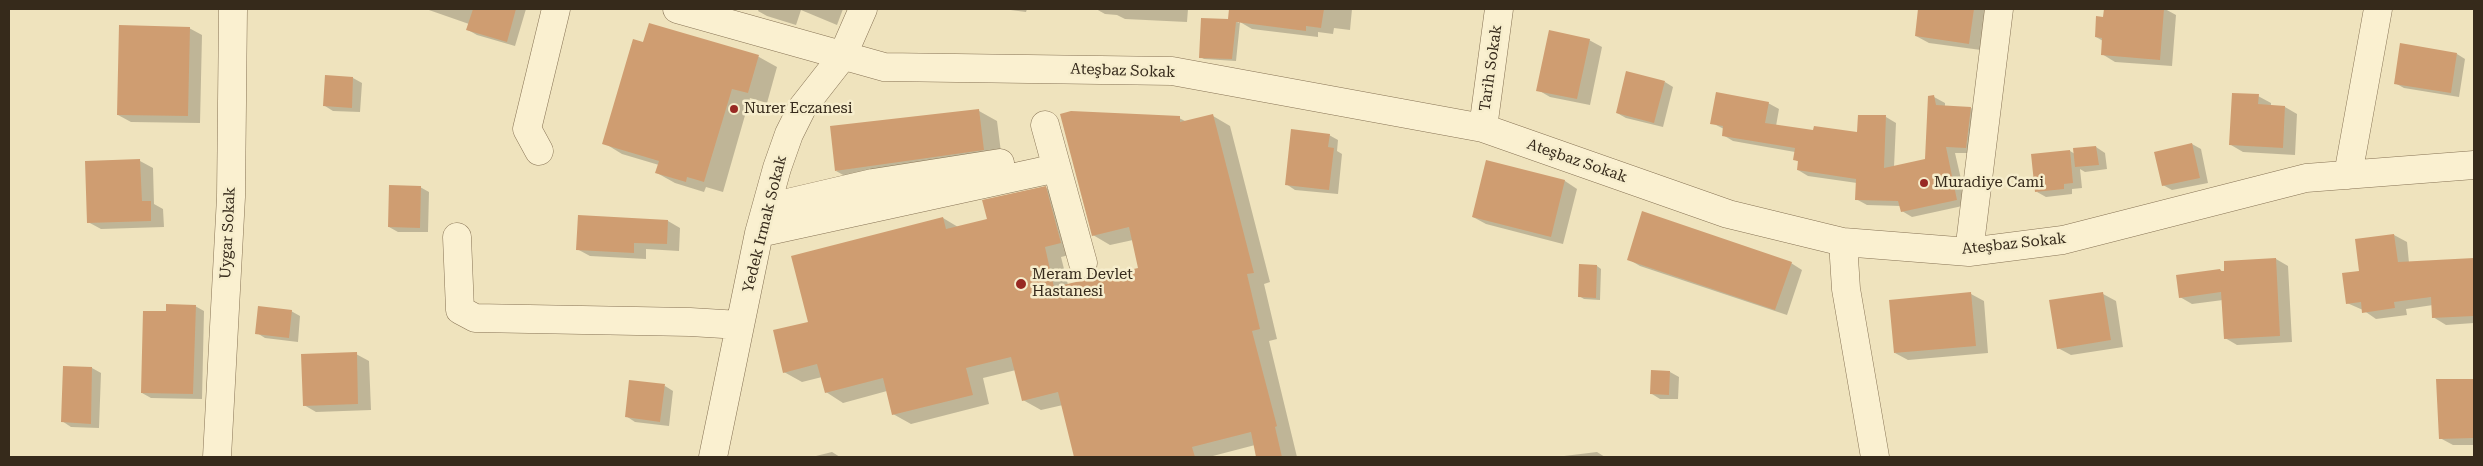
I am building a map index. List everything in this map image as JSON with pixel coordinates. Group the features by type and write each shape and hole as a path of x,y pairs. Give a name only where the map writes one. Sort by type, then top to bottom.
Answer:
{"street":[{"name":"Uygar Sokak","path":"217,457 231,197 233,9"},
{"path":"539,151 527,129 556,9"},
{"name":"Ateşbaz Sokak","path":"677,9 842,57 884,67 1172,71 1483,128 1728,214 1844,242 1969,252 2063,240 2306,178 2474,165"},
{"name":"Yedek Irmak Sokak","path":"713,457 763,220 790,134 802,108 842,57 863,9"},
{"name":"Tarih Sokak","path":"1483,128 1499,9"},
{"path":"1969,252 1999,9"},
{"path":"2348,175 2378,9"},
{"path":"1045,125 1083,263"},
{"path":"763,220 914,188 1056,162"},
{"path":"457,237 460,310 475,318 690,322 740,325"},
{"path":"1844,242 1846,289 1875,457"}],"building":[{"path":"473,9 516,9 507,42 466,30"},
{"path":"1229,9 1324,9 1321,28 1306,26 1306,31 1236,22 1232,59 1199,58 1201,18 1228,19"},
{"path":"1918,9 1974,9 1969,44 1915,36"},
{"path":"2104,9 2164,9 2160,60 2101,55 2102,38 2095,37 2096,16 2103,17"},
{"path":"649,23 759,55 748,93 732,89 704,182 687,177 686,182 655,173 659,161 602,144 633,39 643,42"},
{"path":"119,25 190,27 188,116 117,115"},
{"path":"1549,30 1590,39 1577,99 1536,91"},
{"path":"2400,43 2457,53 2451,93 2394,84"},
{"path":"1626,71 1665,81 1654,123 1616,113"},
{"path":"325,75 353,77 352,108 323,106"},
{"path":"1716,92 1769,102 1765,123 1813,130 1814,126 1857,132 1858,115 1886,115 1884,168 1925,159 1928,96 1934,95 1936,105 1971,107 1966,148 1946,147 1957,200 1901,212 1898,201 1855,200 1856,179 1797,170 1798,161 1793,160 1795,148 1722,136 1723,126 1710,124"},
{"path":"2232,93 2259,94 2258,104 2285,106 2283,148 2229,145"},
{"path":"979,109 984,150 835,171 830,126"},
{"path":"1071,111 1180,116 1180,122 1213,114 1254,273 1247,274 1260,329 1252,331 1277,426 1275,427 1282,457 1256,457 1251,432 1192,447 1195,457 1074,457 1058,392 1022,401 1011,357 966,368 973,395 892,415 883,378 825,393 817,364 783,373 773,330 808,322 791,256 943,217 946,229 987,219 982,200 1046,186 1061,243 1045,247 1054,287 1138,268 1129,227 1092,236 1060,114"},
{"path":"1291,129 1330,134 1328,147 1334,148 1329,190 1285,185"},
{"path":"2192,143 2200,178 2162,186 2154,152"},
{"path":"2096,146 2099,165 2075,167 2073,148"},
{"path":"2070,150 2073,183 2064,184 2064,189 2035,192 2031,154"},
{"path":"140,159 142,201 151,201 151,221 87,223 85,161"},
{"path":"1486,160 1565,180 1551,237 1472,217"},
{"path":"389,185 421,186 420,228 388,227"},
{"path":"1642,211 1792,262 1775,310 1627,260"},
{"path":"578,215 668,220 667,244 634,243 634,253 576,250"},
{"path":"2394,234 2398,262 2474,258 2474,316 2432,318 2431,297 2394,302 2395,308 2362,313 2361,302 2346,304 2342,273 2359,271 2355,239"},
{"path":"2276,258 2280,336 2224,339 2221,292 2179,298 2176,275 2220,269 2224,271 2224,261"},
{"path":"1579,264 1597,265 1596,298 1578,297"},
{"path":"1971,292 1976,346 1894,353 1889,300"},
{"path":"2103,292 2111,340 2057,349 2049,300"},
{"path":"166,304 196,305 193,394 141,393 143,311 166,311"},
{"path":"258,306 292,310 289,338 255,334"},
{"path":"357,352 358,404 303,406 301,354"},
{"path":"63,366 92,367 91,424 61,422"},
{"path":"1651,370 1670,371 1669,395 1650,394"},
{"path":"2436,379 2474,379 2474,438 2439,439"},
{"path":"629,380 665,384 660,422 625,417"}],"place":[{"name":"Nurer Eczanesi","path":"734,109"},
{"name":"Muradiye Cami","path":"1924,183"},
{"name":"Meram Devlet Hastanesi","path":"1021,284"}]}
